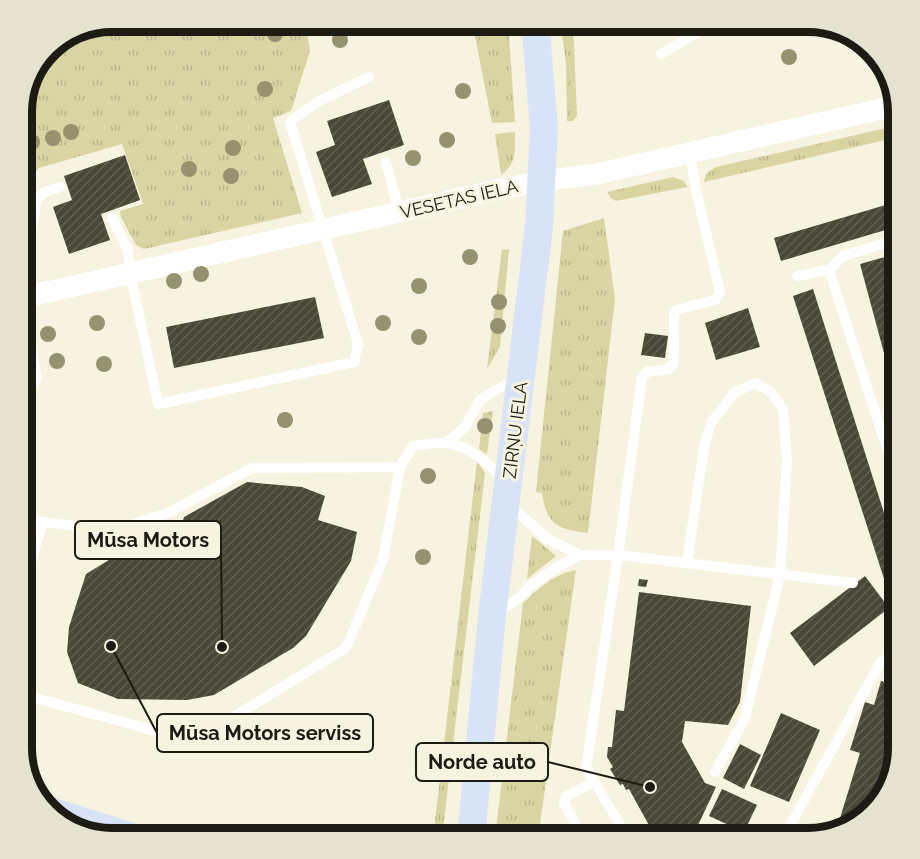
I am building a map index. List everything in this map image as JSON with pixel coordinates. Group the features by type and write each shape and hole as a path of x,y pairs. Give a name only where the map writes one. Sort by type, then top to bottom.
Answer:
{"main road":[{"name":"ZIRŅU IELA","path":"472,828 492,616 539,226 544,128 536,32"},
{"path":"79,820 99,826"}],"street":[{"name":"VESETAS IELA","path":"32,296 399,212 541,181 597,174 888,108"}],"lane":[{"path":"661,54 698,32"},
{"path":"112,218 128,250 130,273 158,404 354,362 358,344 290,122 319,101 369,77"},
{"path":"622,828 586,768 642,377 647,372 669,369 674,363 674,313 676,310 715,300 720,292 696,190 690,153"},
{"path":"386,162 399,212"},
{"path":"32,225 37,200 44,192 60,187"},
{"path":"797,276 829,270 843,256 888,242"},
{"path":"829,270 888,452"},
{"path":"32,353 37,380 32,388"},
{"path":"446,443 464,428 481,399 522,376"},
{"path":"687,563 704,447 711,423 734,393 755,384 770,390 783,409 787,460 780,574 746,718 715,772"},
{"path":"32,697 163,733 225,722 345,648 383,560 400,466 412,446 446,443 473,453 489,464 507,493 546,538 580,555 618,555 853,583"},
{"path":"32,519 112,531 168,513 252,468 400,466"},
{"path":"32,558 43,522"},
{"path":"492,616 554,569 580,555"},
{"path":"789,828 880,663 888,657"},
{"path":"578,828 564,803 565,799 594,782"}],"green space":[{"path":"111,32 307,32 310,51 291,111 273,118 302,213 144,249 136,245 121,217 120,211 143,204 122,144 39,168 32,177 34,90 48,63 71,42 96,33"},
{"path":"474,32 509,32 515,122 492,123"},
{"path":"562,32 572,32 577,116 573,121 567,121 566,63"},
{"path":"888,128 888,140 704,182 705,176 716,167"},
{"path":"515,132 515,151 512,161 501,175 495,134"},
{"path":"673,177 684,181 687,187 616,201 607,192"},
{"path":"604,218 615,299 588,533 568,530 555,523 547,512 542,493 536,492 563,231"},
{"path":"502,249 509,250 500,347 487,369"},
{"path":"493,411 487,454 479,449 483,413"},
{"path":"477,461 485,473 443,828 434,828"},
{"path":"532,536 556,556 527,579"},
{"path":"576,570 539,828 496,828 523,603 554,578"}],"building":[{"path":"389,100 404,145 363,159 372,184 332,197 316,152 335,145 327,121"},
{"path":"125,155 140,200 101,214 110,240 69,254 53,207 72,200 64,176"},
{"path":"888,204 888,229 781,261 774,238"},
{"path":"888,256 888,368 860,264"},
{"path":"813,289 888,525 888,591 793,296"},
{"path":"315,297 324,338 174,368 166,327"},
{"path":"748,308 760,347 716,360 705,323"},
{"path":"645,333 668,336 665,358 641,355"},
{"path":"247,482 302,487 325,496 318,520 357,532 351,561 306,636 293,648 214,695 187,700 118,699 78,683 67,652 69,627 86,574 145,538 172,535 180,529 184,517"},
{"path":"865,576 888,607 814,666 790,633"},
{"path":"639,579 648,580 646,587 638,586"},
{"path":"639,592 751,606 740,702 728,725 685,721 682,742 705,783 716,787 697,828 650,828 629,789 626,790 623,784 620,785 610,769 613,767 607,757 608,747 612,747 616,710 624,711"},
{"path":"881,681 888,683 887,763 875,792 853,814 839,821 860,753 850,750 865,702 874,705"},
{"path":"781,713 820,730 789,802 750,786"},
{"path":"740,744 761,755 744,789 723,778"},
{"path":"722,789 757,805 746,828 735,828 709,816"}],"place":[{"name":"Mūsa Motors serviss","path":"111,646"},
{"name":"Mūsa Motors","path":"222,647"},
{"name":"Norde auto","path":"650,787"}]}
